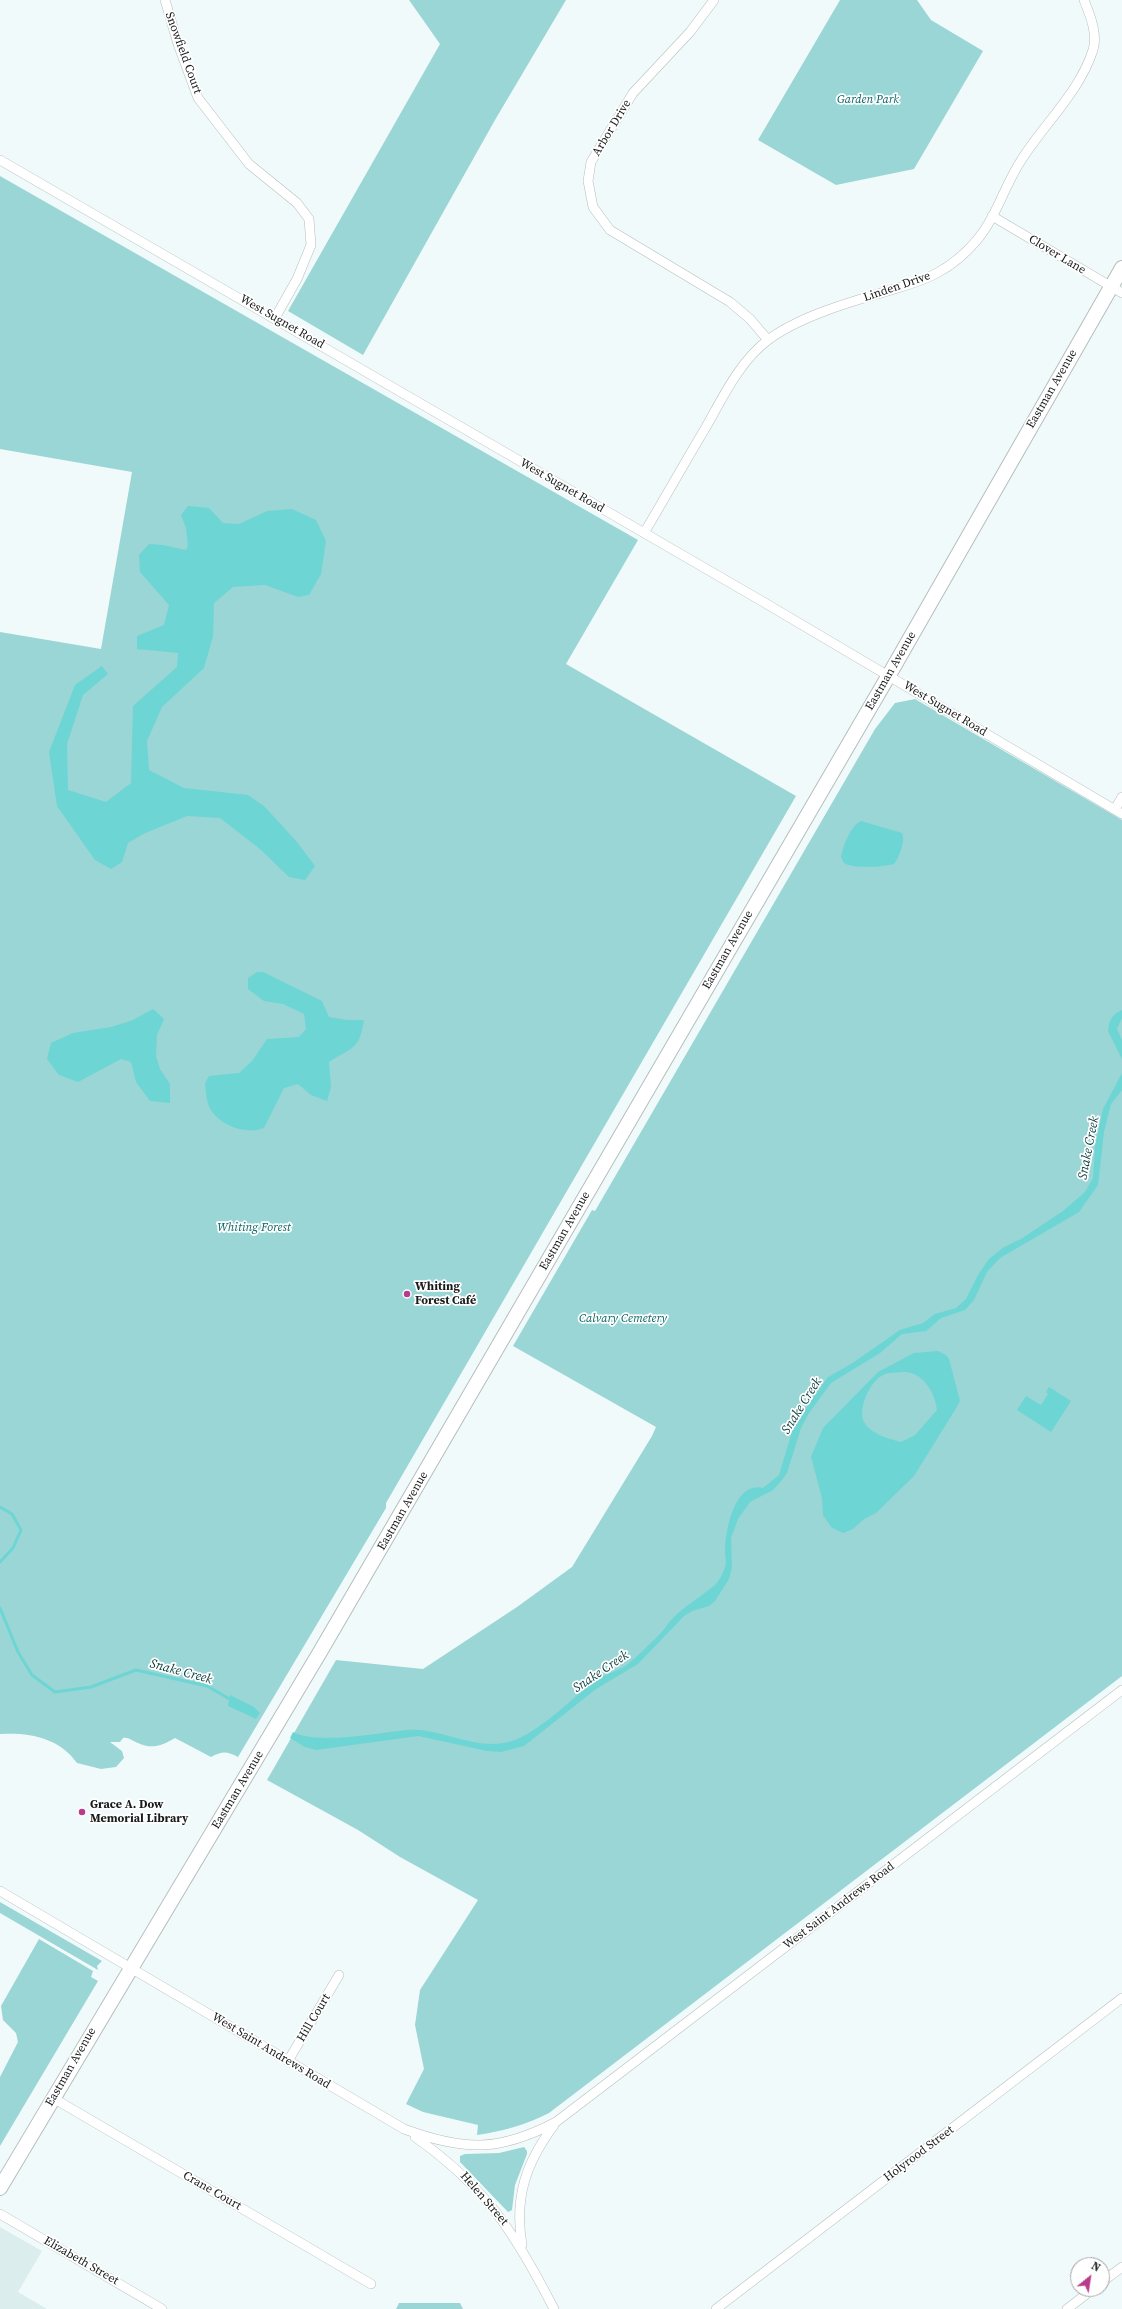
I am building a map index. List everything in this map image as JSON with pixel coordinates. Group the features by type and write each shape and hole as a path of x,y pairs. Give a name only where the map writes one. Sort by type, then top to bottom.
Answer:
{"main road":[{"name":"Eastman Avenue","path":"0,2188 130,1968 226,1812 889,676 1117,290 1122,268"}],"street":[{"name":"Snowfield Court","path":"165,0 178,44 198,98 249,164 297,203 309,219 311,245 297,279 275,318"},
{"name":"Arbor Drive","path":"714,0 690,32 633,93 592,162 588,181 593,207 610,230 730,302 750,319 768,340"},
{"name":"Linden Drive","path":"644,533 734,378 768,340 787,328 824,313 911,285 938,273 960,257 978,239 992,216 1021,160 1064,101 1081,75 1093,50 1095,36 1091,17 1084,0"},
{"name":"West Sugnet Road","path":"0,160 644,533 1118,812"},
{"name":"Clover Lane","path":"992,216 1117,290"},
{"path":"1118,812 1122,797"},
{"name":"West Saint Andrews Road","path":"0,1891 404,2129 430,2139 457,2145 483,2146 516,2140 556,2122 1122,1690"},
{"name":"Hill Court","path":"288,2061 339,1976"},
{"name":"Holyrood Street","path":"716,2309 1122,1998"},
{"name":"Crane Court","path":"53,2098 371,2284"},
{"name":"West Saint Andrews Road","path":"522,2250 519,2215 525,2177 537,2148 556,2122"},
{"name":"Helen Street","path":"404,2129 436,2152 473,2184 503,2219 522,2250 554,2309"},
{"name":"Elizabeth Street","path":"0,2214 162,2309"},
{"path":"1110,2276 1122,2267"},
{"path":"1067,2309 1083,2297"}],"shaded area":[{"path":"188,506 209,508 223,523 239,524 267,511 292,509 316,520 326,541 321,574 309,595 298,597 265,585 233,587 214,603 213,636 204,668 162,707 147,741 149,770 184,788 248,795 264,806 297,842 315,866 305,880 289,877 260,849 220,818 187,816 143,834 128,843 122,862 111,869 95,860 57,806 49,752 75,685 102,666 108,674 83,695 67,744 68,790 106,802 131,783 133,706 177,667 178,653 137,649 137,636 164,625 169,605 140,572 139,555 149,544 163,545 186,550 188,546 186,528 181,515"},
{"path":"861,821 902,833 903,840 901,849 894,864 876,867 861,867 844,863 841,857 846,842 851,831 857,823"},
{"path":"257,972 263,972 322,1001 329,1017 347,1020 364,1020 360,1037 354,1046 350,1050 329,1062 331,1087 327,1101 311,1095 298,1084 284,1088 264,1128 257,1130 242,1130 221,1121 211,1110 206,1097 205,1083 209,1076 239,1073 252,1061 267,1039 299,1037 306,1029 304,1014 283,1004 264,1001 248,989 248,978"},
{"path":"153,1009 164,1019 157,1035 156,1056 160,1069 170,1084 170,1103 150,1101 136,1082 131,1062 121,1059 78,1082 59,1075 47,1059 51,1043 73,1033 111,1027 133,1020"},
{"path":"1122,1010 1122,1018 1117,1029 1122,1040 1122,1059 1108,1031 1112,1018"},
{"path":"1122,1073 1122,1090 1111,1104 1104,1132 1098,1185 1079,1212 1000,1258 987,1272 974,1300 965,1310 941,1318 926,1331 902,1334 880,1353 831,1383 809,1413 801,1428 787,1473 773,1490 750,1502 738,1519 731,1538 732,1567 729,1579 715,1601 709,1606 692,1611 684,1616 638,1664 596,1689 524,1746 501,1752 487,1751 418,1736 316,1750 305,1747 290,1738 293,1732 304,1736 317,1738 332,1738 418,1730 479,1743 504,1743 515,1740 527,1734 551,1717 593,1682 628,1664 661,1633 677,1614 715,1585 718,1581 726,1565 725,1543 729,1521 738,1500 745,1492 753,1488 763,1488 779,1475 794,1425 828,1377 851,1364 900,1330 923,1323 935,1314 956,1308 966,1299 978,1275 989,1259 1004,1247 1021,1239 1063,1211 1085,1192 1093,1178 1095,1146 1103,1109"},
{"path":"938,1351 946,1355 949,1359 960,1401 914,1476 876,1513 864,1519 853,1529 843,1533 831,1527 823,1515 822,1498 811,1457 823,1428 878,1372 914,1353","holes":["889,1373 910,1373 922,1379 926,1384 934,1396 937,1410 915,1435 901,1442 886,1438 871,1430 864,1422 862,1409 870,1388 880,1377"]},
{"path":"1049,1387 1071,1401 1051,1432 1017,1410 1026,1396 1041,1405 1048,1394 1046,1392"},
{"path":"230,1695 254,1707 260,1713 256,1719 228,1706"},
{"path":"0,2227 42,2251 18,2292 47,2309 0,2309"}],"green space":[{"path":"409,0 566,0 495,120 363,355 288,311 440,44"},
{"name":"Garden Park","path":"840,0 917,0 931,20 983,51 914,169 836,185 758,140"},
{"name":"Whiting Forest","path":"0,176 638,540 566,664 796,796 386,1503 386,1508 238,1757 224,1752 211,1757 175,1738 162,1745 148,1746 123,1738 120,1742 110,1742 122,1751 124,1758 116,1767 101,1769 77,1763 70,1754 62,1748 43,1738 22,1734 0,1734 0,632 101,649 132,472 0,449"},
{"name":"Calvary Cemetery","path":"915,699 1122,820 1122,1676 549,2113 514,2127 477,2135 478,2125 423,2112 406,2104 424,2069 415,2025 420,1990 478,1900 400,1857 358,1830 267,1780 336,1660 423,1669 517,1607 572,1567 652,1436 656,1427 513,1346 592,1210 595,1211 875,729 895,703"},
{"path":"0,1902 102,1961 97,1966 98,1970 0,1913"},
{"path":"39,1939 93,1971 91,1977 98,1981 0,2146 0,2077 18,2042 16,2033 3,2020 1,2006"},
{"path":"524,2147 527,2154 515,2185 512,2210 508,2212 460,2162 460,2156 465,2154 499,2153"},
{"path":"399,2303 460,2303 463,2309 396,2309"}],"waterway":[{"name":"Snake Creek","path":"0,1507 12,1514 21,1530 13,1548 0,1562"},
{"name":"Snake Creek","path":"0,1608 18,1652 32,1675 55,1692 91,1687 136,1670 207,1686 233,1701"}],"place":[{"name":"Whiting Forest Café","path":"407,1294"},
{"name":"Grace A. Dow Memorial Library","path":"82,1812"}]}
